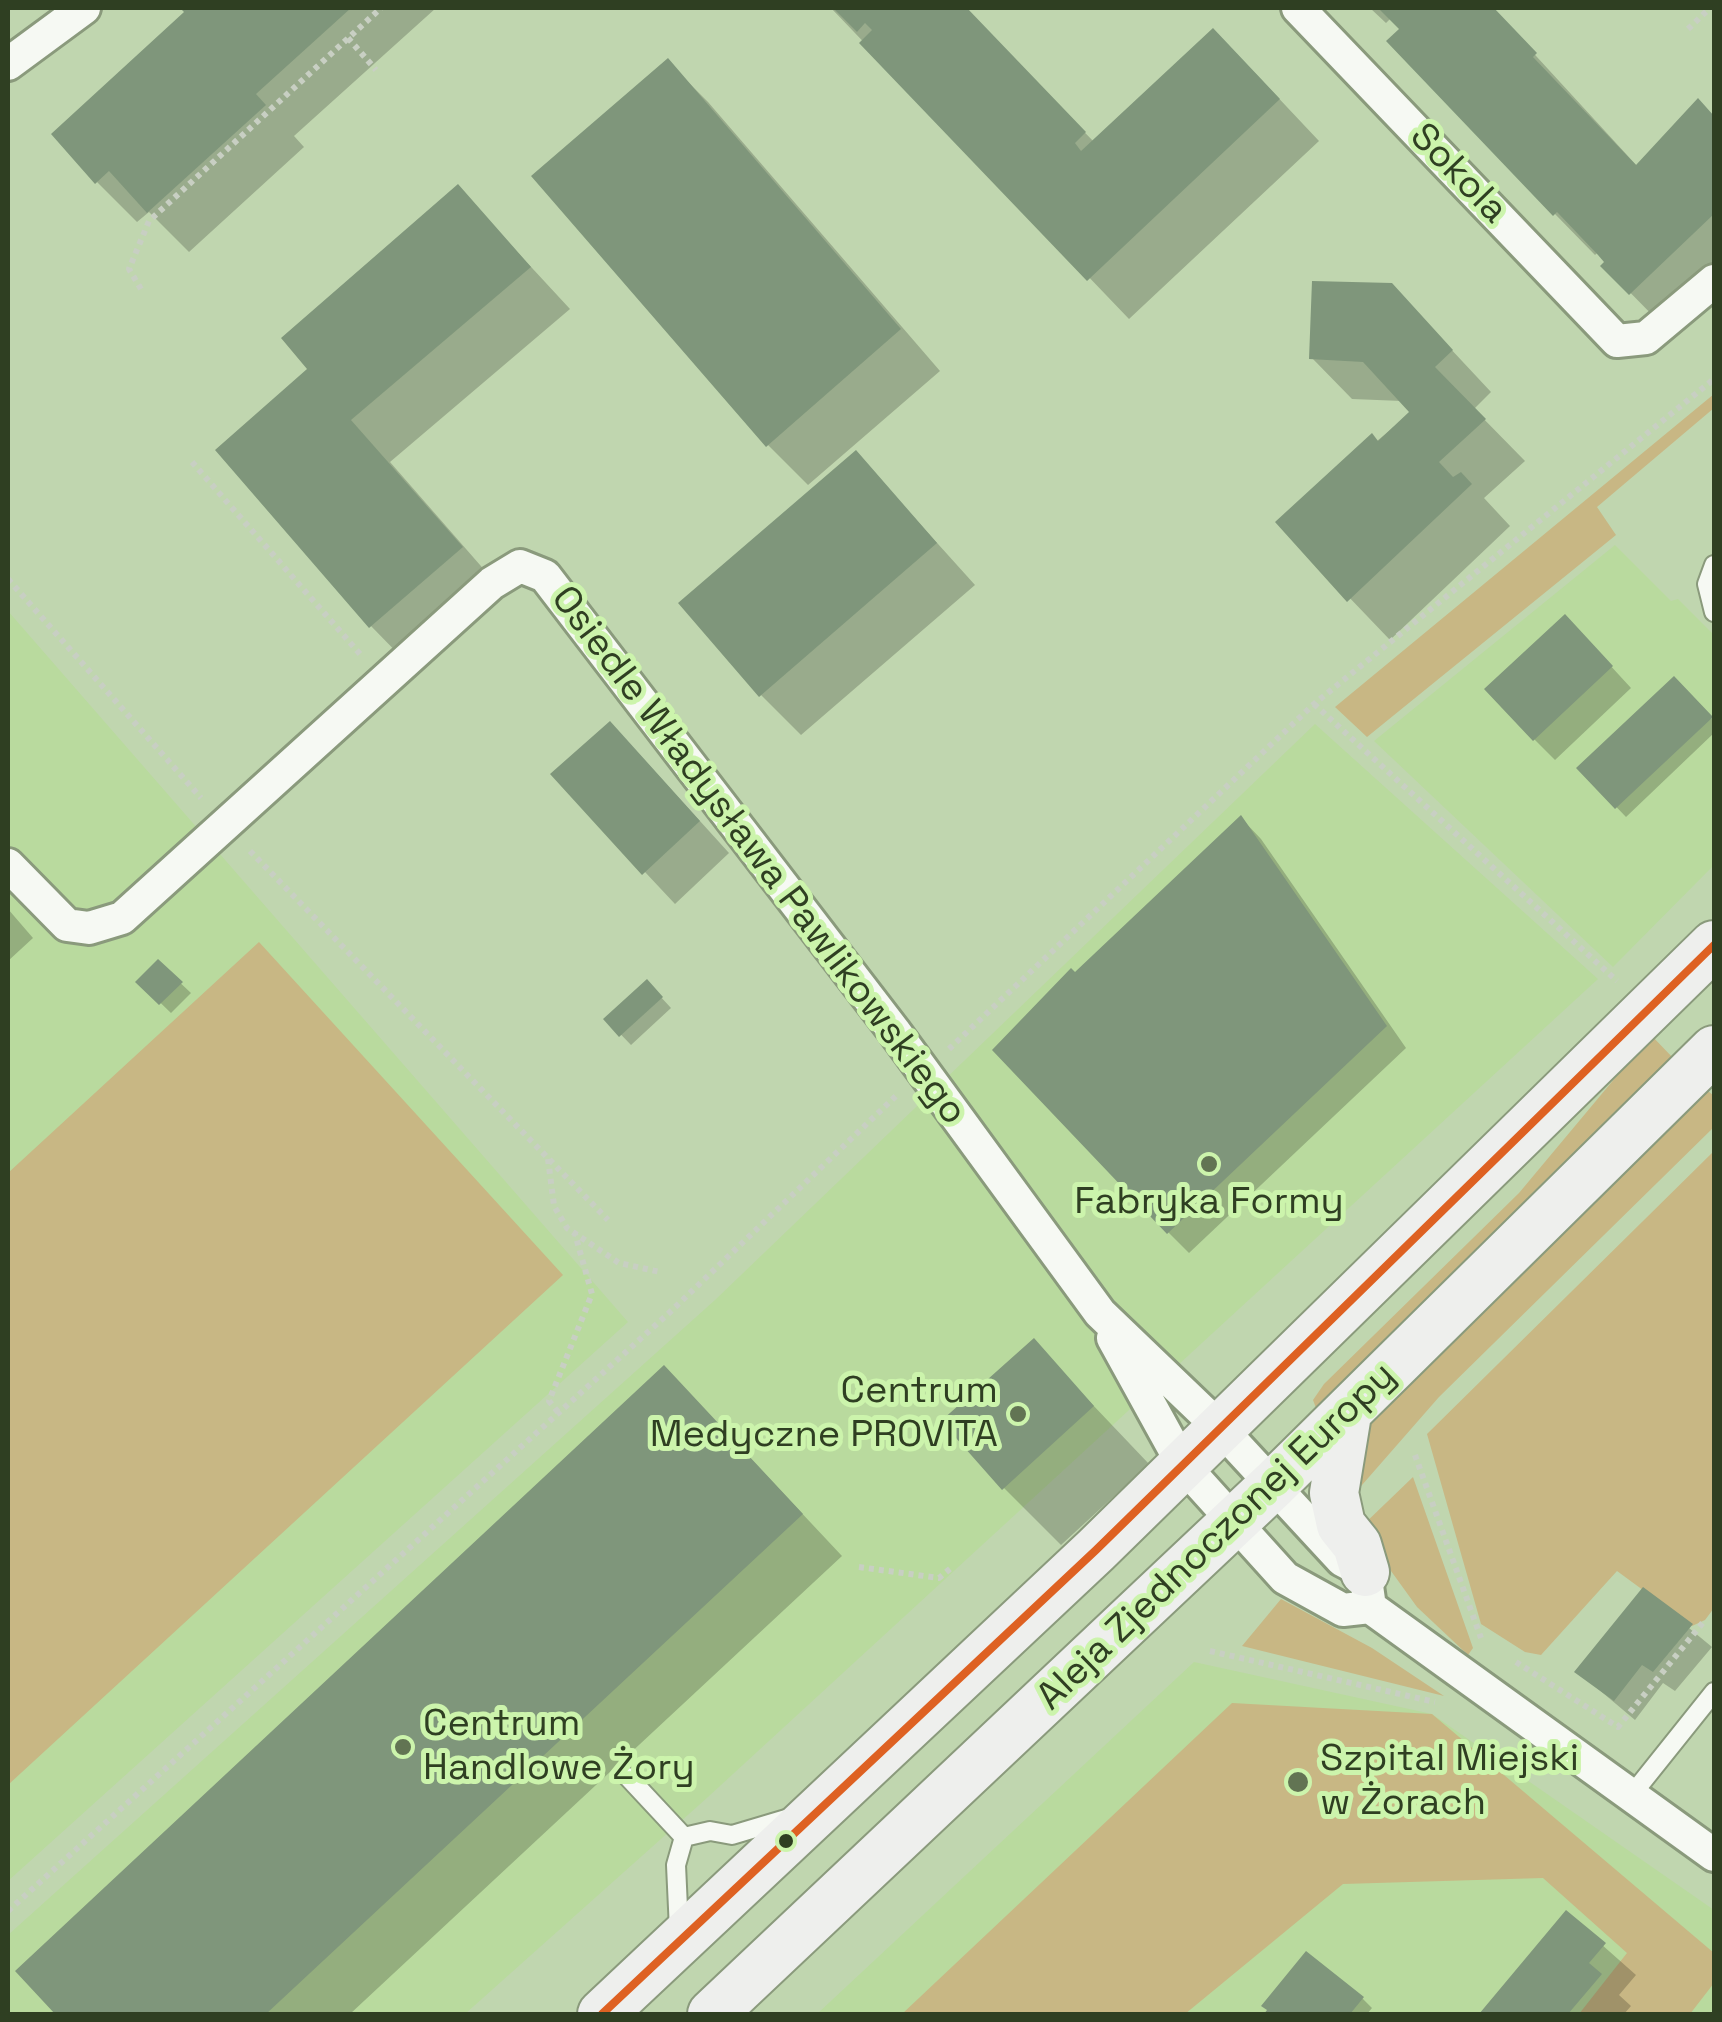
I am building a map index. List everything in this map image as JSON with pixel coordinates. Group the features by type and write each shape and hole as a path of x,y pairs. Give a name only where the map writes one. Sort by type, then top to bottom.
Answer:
{"main road":[{"name":"Aleja Zjednoczonej Europy","path":"602,2014 1221,1430 1714,945"},
{"name":"Aleja Zjednoczonej Europy","path":"712,2014 1274,1484 1714,1050"},
{"path":"1346,1414 1334,1493 1341,1525 1356,1545 1368,1590"}],"street":[{"path":"8,64 84,8"},
{"name":"Sokola","path":"1298,8 1618,341 1646,338 1714,281"},
{"name":"Osiedle Władysława Pawlikowskiego","path":"8,865 67,925 89,928 122,918 492,582 520,566 545,576 925,1072 1100,1313 1150,1412 1183,1465 1285,1578 1343,1610 1368,1590"},
{"name":"Osiedle Władysława Pawlikowskiego","path":"1100,1313 1274,1484 1368,1590 1474,1680 1714,1855"}],"lane":[{"path":"1714,566 1707,584 1714,612"},
{"path":"1630,1797 1714,1692"},
{"path":"628,1777 684,1837"},
{"path":"684,1837 710,1831 732,1835 823,1807"},
{"path":"679,1942 676,1865 684,1837"}],"path":[{"path":"140,288 129,268 149,222 381,8"},
{"path":"1688,29 1710,8"},
{"path":"348,38 376,70"},
{"path":"8,1911 558,1412 1314,704 1714,379"},
{"path":"192,462 384,681"},
{"path":"8,579 225,825 608,1220"},
{"path":"1314,704 1625,989"},
{"path":"548,1157 554,1206 567,1228 619,1263 660,1272"},
{"path":"558,1412 549,1401 592,1294 576,1234"},
{"path":"1415,1455 1477,1634 1618,1727 1705,1620"},
{"path":"859,1567 940,1578 951,1568"},
{"path":"1210,1651 1455,1707 1496,1649"}],"shaded area":[{"path":"1714,394 1714,408 1597,507 1616,535 1367,737 1335,707"},
{"path":"1615,545 1671,601 1678,599 1714,635 1714,865 1613,967 1374,741"},
{"path":"8,611 628,1322 8,1881"},
{"path":"1315,724 1598,979 708,1797 465,2014 8,2014 8,1935 715,1300"},
{"path":"259,942 563,1275 9,1784 8,1173"},
{"path":"1651,1035 1674,1059 1316,1408 1313,1400 1324,1384 1519,1193"},
{"path":"1708,1091 1714,1096 1714,1127 1439,1397 1355,1493 1365,1430"},
{"path":"1714,1151 1714,1608 1705,1620 1692,1626 1617,1571 1541,1655 1525,1652 1481,1624 1427,1434"},
{"path":"1413,1477 1473,1648 1468,1655 1417,1607 1360,1528"},
{"path":"1281,1599 1372,1648 1444,1696 1242,1646"},
{"name":"Szpital Miejski w Żorach","path":"1194,1662 1432,1714 1714,1910 1714,2014 817,2014"},
{"path":"1232,1703 1432,1714 1714,1953 1714,1983 1690,2014 1579,2014 1627,1953 1543,1878 1343,1884 1185,2014 902,2014"}],"building":[{"path":"180,8 351,8 256,94 266,105 147,213 109,171 95,184 51,134 184,12"},
{"path":"833,8 967,8 1086,132 1075,143 1081,151 1213,28 1280,99 1087,281 859,43 872,30 865,23 857,32"},
{"path":"1378,8 1494,8 1537,53 1533,57 1636,165 1698,98 1714,116 1714,214 1629,295 1557,212 1553,216 1386,41 1399,29"},
{"path":"668,58 901,329 766,447 531,176"},
{"path":"458,184 531,267 351,420 463,547 369,628 215,450 307,369 281,338"},
{"path":"1312,281 1392,283 1453,350 1435,367 1486,419 1439,462 1453,477 1461,472 1472,484 1347,602 1275,522 1372,433 1378,441 1409,412 1363,362 1309,359"},
{"path":"856,450 937,543 759,697 678,603"},
{"path":"1565,614 1613,666 1533,741 1484,689"},
{"path":"1674,676 1713,717 1615,809 1576,768"},
{"path":"610,721 700,821 642,875 550,774"},
{"path":"1241,815 1387,1026 1167,1234 992,1050 1071,968 1075,972"},
{"path":"158,959 183,982 159,1005 135,982"},
{"path":"647,979 663,997 619,1037 603,1019"},
{"name":"Centrum Medyczne PROVITA","path":"1034,1338 1094,1406 1002,1490 941,1421"},
{"name":"Centrum Handlowe Żory","path":"664,1365 803,1514 266,2014 55,2014 15,1971"},
{"path":"1643,1587 1693,1624 1653,1672 1642,1665 1614,1701 1574,1672"},
{"path":"1566,1910 1606,1943 1589,1963 1602,1974 1568,2014 1479,2014"},
{"path":"1306,1951 1364,1997 1350,2014 1264,2014 1267,2010 1261,2006"}],"transit line":[{"path":"602,2014 1096,1550 1714,945"}],"place":[{"name":"Fabryka Formy","path":"1209,1164"},
{"name":"Centrum Medyczne PROVITA","path":"1018,1414"},
{"name":"Centrum Handlowe Żory","path":"403,1747"},
{"name":"Szpital Miejski w Żorach","path":"1298,1782"}]}
